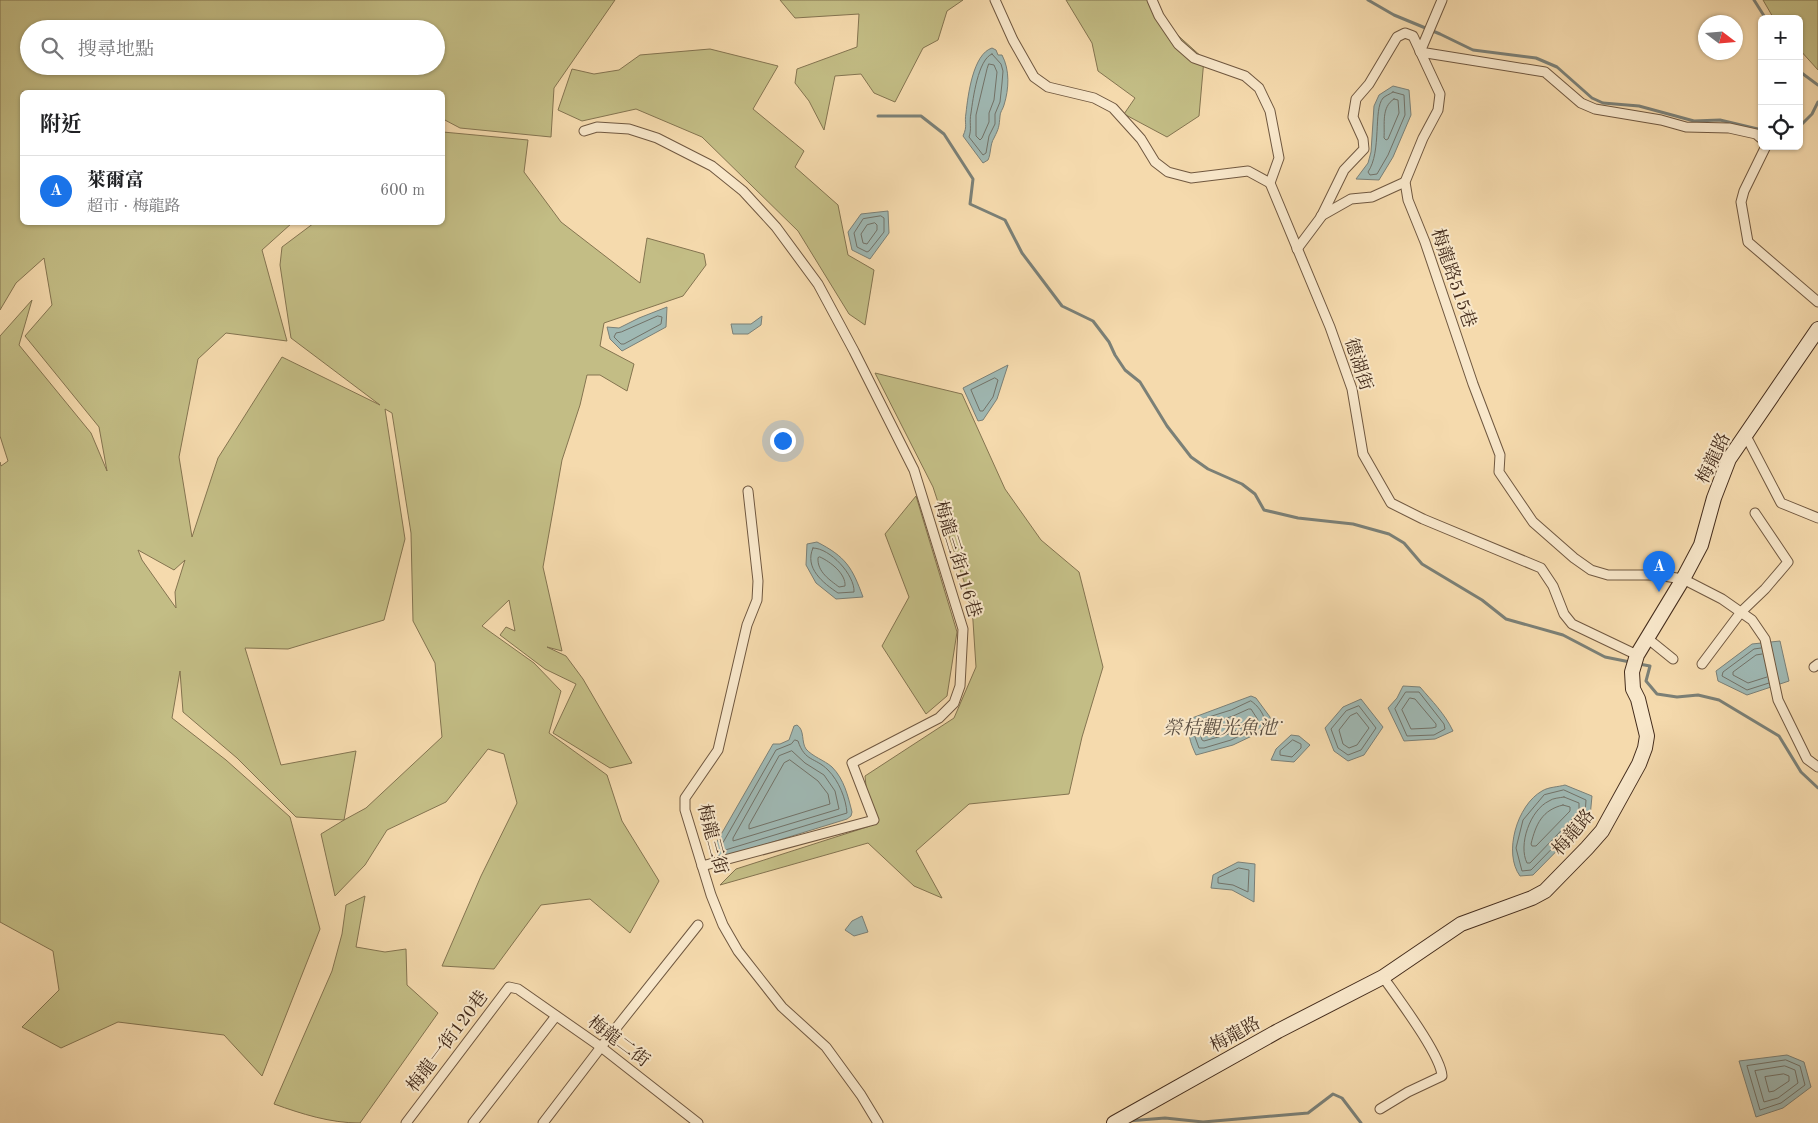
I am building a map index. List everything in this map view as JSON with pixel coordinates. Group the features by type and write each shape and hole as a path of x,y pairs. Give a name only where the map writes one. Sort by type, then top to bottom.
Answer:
{"street":[{"path":"995,0 1013,40 1034,77 1048,87 1094,98 1113,108 1141,139 1156,162 1168,172 1191,178 1248,171 1270,184 1279,158 1270,111 1259,88 1245,76 1194,58 1178,44 1159,16 1152,0"},
{"path":"1420,52 1442,0"},
{"path":"1297,249 1320,217 1344,170 1364,150 1363,139 1353,117 1356,99 1369,84 1397,37 1405,33 1413,36 1440,94 1438,110 1423,138 1405,182 1372,198 1351,199 1320,217"},
{"path":"1420,52 1545,72 1581,103 1595,109 1661,120 1686,127 1730,128 1758,136"},
{"name":"梅龍三街116巷","path":"584,131 597,127 628,130 657,138 712,166 736,186 776,227 812,277 854,350 914,470 962,629 960,686 954,703 939,718 852,764 874,820 702,866"},
{"path":"1764,150 1744,191 1741,202 1748,242 1818,302"},
{"name":"梅龍路515巷","path":"1405,182 1408,200 1425,242 1470,375 1500,454 1499,472 1504,482 1533,522 1574,558 1591,570 1608,575 1656,575 1683,579 1722,599 1752,620 1765,639 1778,700 1807,759 1818,767"},
{"name":"德湖街","path":"1270,184 1330,327 1352,389 1363,454 1391,503 1422,519 1541,568 1552,586 1564,614 1572,624 1636,660"},
{"name":"梅龍路","path":"1114,1123 1278,1031 1383,977 1461,924 1532,898 1544,891 1602,831 1645,748 1647,736 1638,699 1633,689 1636,660 1701,545 1714,498 1729,459 1818,329"},
{"path":"1745,434 1782,503 1818,518"},
{"name":"梅龍三街","path":"748,491 758,581 757,600 747,624 718,750 686,798 685,810 723,925 738,950 782,1007 826,1047 861,1095 878,1123"},
{"path":"1702,664 1741,612 1765,589 1788,562 1755,513"},
{"path":"1647,638 1673,659"},
{"path":"543,1123 698,925"},
{"path":"1380,1109 1408,1092 1442,1076 1441,1069 1429,1046 1383,977"},
{"name":"梅龍一街120巷","path":"406,1123 509,986 518,989"},
{"name":"梅龍二街","path":"518,989 601,1047 698,1123"},
{"path":"473,1123 556,1016"}],"shaded area":[{"path":"0,0 615,0 554,88 551,137 460,128 445,120 445,90 20,90 20,225 290,225 262,250 287,341 226,333 198,359 179,457 192,537 218,458 282,357 380,405 291,338 280,265 282,247 311,225 445,225 445,132 528,140 524,172 561,222 640,283 647,238 704,254 706,265 683,296 604,323 600,346 634,364 627,391 600,375 587,375 580,405 562,460 543,567 562,651 547,647 566,656 583,679 632,763 610,768 553,733 576,684 545,669 500,635 506,627 515,631 509,600 482,626 534,663 561,691 549,733 607,775 622,821 659,881 630,933 590,899 541,905 494,969 442,966 481,876 517,803 504,754 488,749 446,802 387,830 365,865 335,896 321,834 344,820 296,817 237,758 183,712 180,671 172,718 226,760 290,817 320,929 262,1076 224,1035 118,1022 61,1048 22,1027 59,990 53,951 0,922 0,462 1,466 8,461 0,436 0,336 32,300 19,345 91,433 107,471 99,427 25,336 52,305 44,258 16,283 0,310","holes":["385,409 392,413 411,533 413,621 435,663 442,737 366,808 344,820 356,751 281,765 245,648 288,649 384,620 405,539","138,550 174,570 185,560 175,592 176,608 142,560"]},
{"path":"780,0 963,0 947,11 938,40 923,48 895,102 874,93 861,74 835,76 824,130 809,101 795,83 797,69 857,47 859,14 795,18"},
{"path":"1066,0 1154,0 1162,21 1204,59 1199,116 1167,137 1124,114 1135,98 1098,71 1092,43"},
{"path":"1763,0 1818,0 1818,70 1803,53 1803,15 1772,15"},
{"path":"710,49 778,66 753,109 804,151 795,167 838,205 848,255 874,270 865,325 849,314 798,231 702,137 636,109 582,121 558,110 572,69 594,74 619,70 640,55"},
{"path":"875,373 962,394 1005,489 1041,540 1079,572 1103,667 1082,737 1069,794 969,804 916,851 942,898 914,886 868,843 720,885 736,869 870,826 865,776 954,718 976,667 972,606 933,487"},
{"path":"916,496 957,632 947,696 926,714 882,646 909,597 885,534"},
{"path":"365,896 356,947 385,952 406,949 407,985 438,1013 360,1123 349,1123 316,1117 274,1104 332,971 342,934 346,905"}],"water":[{"path":"992,48 996,50 998,55 1002,55 1005,61 1008,86 1006,99 1000,115 999,127 992,143 989,158 983,163 963,136 970,86 976,66 980,58"},
{"path":"1393,86 1409,90 1411,115 1393,157 1379,180 1356,179 1368,163 1371,152 1374,106 1379,95"},
{"path":"888,211 889,233 870,259 852,250 848,232 861,214"},
{"path":"667,307 666,327 622,351 610,339 607,327 619,328"},
{"path":"762,316 761,325 748,334 733,334 731,324 751,324"},
{"path":"1008,365 997,399 983,420 978,421 963,388"},
{"path":"817,542 827,547 847,564 863,597 836,599 816,583 806,565 807,544"},
{"path":"1780,641 1789,681 1747,695 1718,681 1716,671 1752,644"},
{"path":"1403,686 1420,687 1442,713 1453,731 1435,739 1404,741 1388,708 1397,698"},
{"name":"榮桔觀光魚池˙","path":"1251,696 1256,698 1270,717 1271,726 1268,732 1266,734 1254,735 1233,745 1196,755 1192,746 1189,728 1192,718"},
{"path":"1361,699 1383,727 1364,755 1348,761 1334,751 1325,728 1343,707"},
{"path":"797,725 801,730 806,749 826,762 840,777 849,800 851,816 847,819 721,858 716,853 715,845 773,744 780,744 789,740 794,726"},
{"path":"1291,735 1299,736 1310,745 1294,762 1271,760 1276,749"},
{"path":"1565,785 1592,796 1590,817 1533,875 1520,876 1515,866 1513,843 1515,830 1520,818 1533,798 1542,791"},
{"path":"1238,862 1255,864 1254,902 1232,890 1211,888 1213,875"},
{"path":"862,916 868,932 854,936 845,930 852,921"},
{"path":"1787,1055 1804,1062 1811,1087 1783,1108 1756,1117 1739,1061"}],"waterway":[{"path":"1368,0 1394,15 1473,50 1536,58 1557,67 1592,98 1603,103 1639,106 1694,121 1720,120 1758,129"},
{"path":"1754,0 1763,15"},
{"path":"1803,74 1818,85"},
{"path":"1803,123 1812,114 1818,102"},
{"path":"878,116 921,116 944,134 973,179 970,204 1005,220 1022,253 1062,306 1093,321 1109,342 1125,370 1140,382 1167,426 1191,457 1208,469 1242,484 1255,494 1264,510 1298,518 1353,524 1389,534 1404,543 1422,564 1482,600 1506,619 1563,635 1605,657 1630,662"},
{"path":"1639,664 1650,666 1646,681 1657,694 1677,697 1698,695 1719,700 1779,736 1801,772 1818,788"},
{"path":"1128,1121 1165,1118 1203,1122 1308,1113 1333,1094 1342,1098 1361,1123"}],"place":[{"name":"萊爾富","path":"1659,592"}]}
